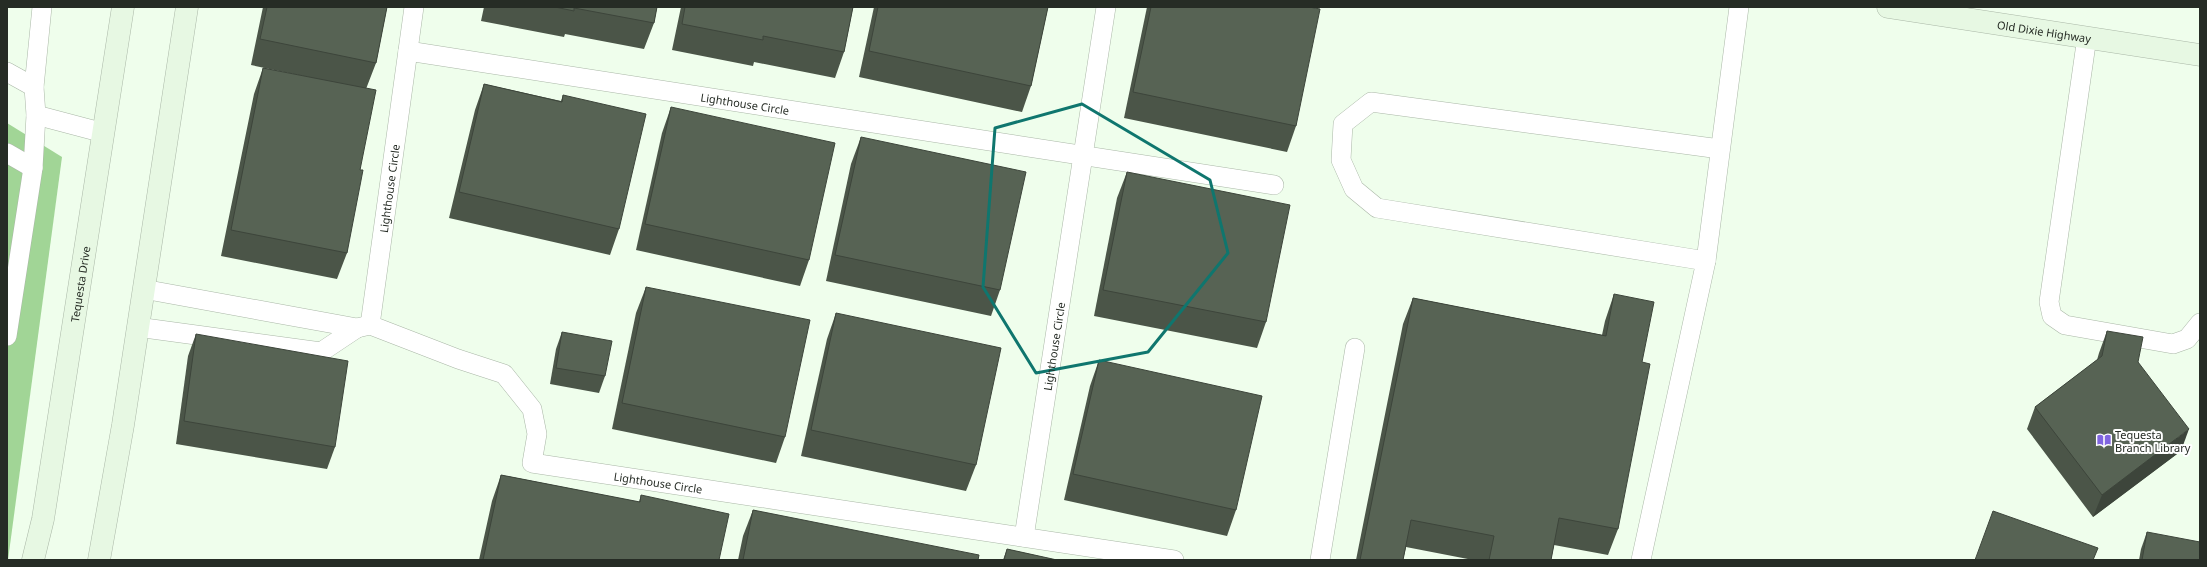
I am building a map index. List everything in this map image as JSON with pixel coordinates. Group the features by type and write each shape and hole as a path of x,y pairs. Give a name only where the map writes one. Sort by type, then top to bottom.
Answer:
{"street":[{"name":"Tequesta Drive","path":"32,560 43,519 123,7"},
{"path":"99,560 123,425 187,7"},
{"name":"Old Dixie Highway","path":"1888,7 2200,55"}],"lane":[{"path":"7,336 12,271 33,168 36,115 34,87 42,7"},
{"name":"Lighthouse Circle","path":"363,327 414,7"},
{"name":"Lighthouse Circle","path":"1024,537 1106,7"},
{"path":"1641,560 1706,261 1739,7"},
{"path":"2087,37 2049,302 2052,316 2065,326 2172,344 2187,338 2200,323"},
{"name":"Lighthouse Circle","path":"408,51 1083,154 1274,185"},
{"path":"7,72 34,87"},
{"path":"1706,261 1377,208 1354,189 1341,160 1343,124 1370,102 1720,149"},
{"path":"36,115 104,134"},
{"path":"7,153 33,168"},
{"name":"Lighthouse Circle","path":"143,289 363,327 504,374 532,409 537,434 532,463 1174,560"},
{"path":"137,327 321,352 363,327"},
{"path":"1320,560 1356,348"}],"highlighted area":[{"path":"1082,104 1210,180 1228,253 1148,352 1036,373 983,287 995,128"}],"green space":[{"path":"7,123 62,157 8,560 7,560"}],"building":[{"path":"267,7 387,7 376,63 260,39"},
{"path":"555,7 657,7 654,23 574,8 574,11"},
{"path":"685,7 853,7 844,52 763,36 763,40 682,24"},
{"path":"878,7 1048,7 1031,86 869,51"},
{"path":"1151,7 1309,7 1320,9 1296,126 1133,92"},
{"path":"263,68 376,90 360,170 363,170 347,253 231,230"},
{"path":"484,84 562,102 563,95 646,114 619,229 459,192"},
{"path":"671,107 835,143 809,260 645,224"},
{"path":"861,137 1026,172 1000,290 835,255"},
{"path":"1127,172 1290,205 1266,322 1103,290"},
{"path":"646,287 810,320 785,437 622,403"},
{"path":"1614,294 1654,302 1642,362 1650,364 1618,529 1559,518 1551,560 1489,560 1494,536 1411,520 1403,560 1360,560 1413,298 1606,336"},
{"path":"836,313 1001,348 976,465 811,430"},
{"name":"Tequesta Branch Library","path":"2107,331 2143,337 2138,362 2189,429 2102,495 2035,407 2102,356"},
{"path":"562,332 612,341 605,376 556,368"},
{"path":"196,334 348,361 335,447 184,421"},
{"path":"1099,360 1262,396 1236,510 1073,474"},
{"path":"501,475 640,502 641,495 729,514 719,560 483,560"},
{"path":"753,510 979,555 978,560 743,560"},
{"path":"1993,511 2098,548 2093,560 1975,560"},
{"path":"2147,532 2200,542 2200,560 2142,560"},
{"path":"1007,549 1057,560 1004,560"}],"place":[{"name":"Tequesta Branch Library","path":"2104,440"}]}
